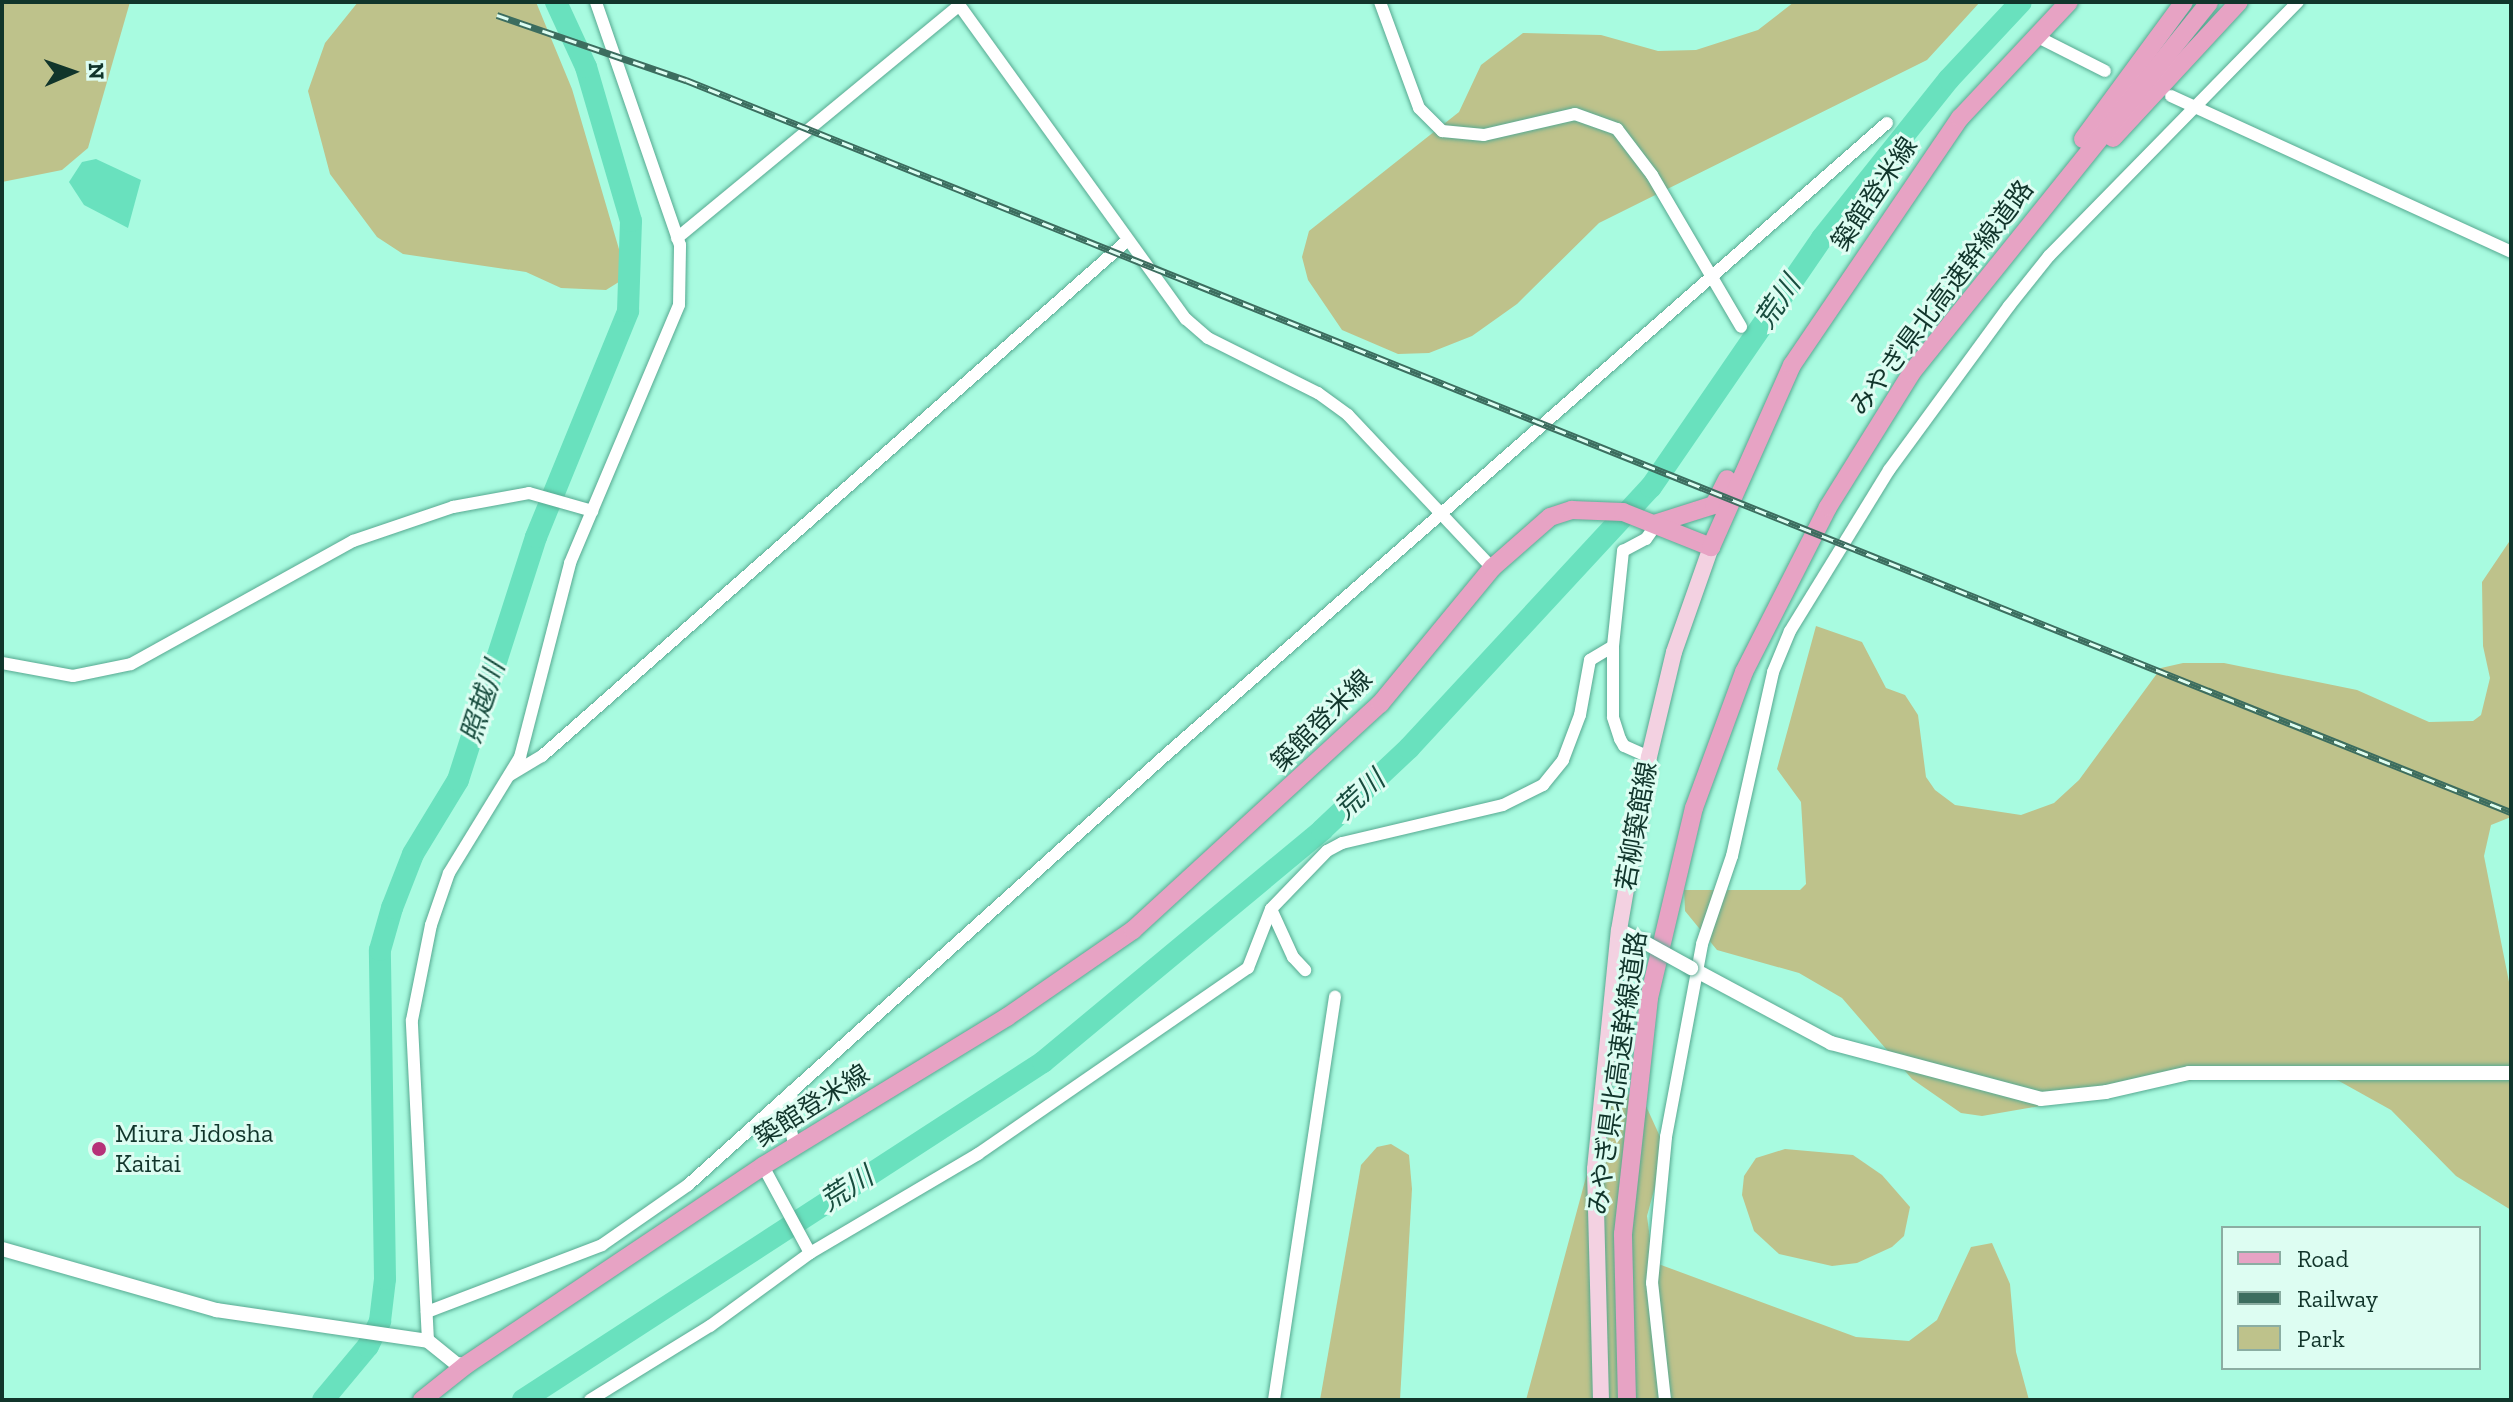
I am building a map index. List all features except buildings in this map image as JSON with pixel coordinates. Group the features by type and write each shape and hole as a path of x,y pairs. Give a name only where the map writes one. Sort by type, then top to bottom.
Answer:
{"main road":[{"name":"築館登米線","path":"422,1400 466,1365 763,1166 1007,1017 1133,930 1380,704 1492,568 1550,517 1594,509 1653,521 1711,547 1757,434 1792,365 1935,152 2069,2"},
{"path":"1964,303 2184,2"},
{"name":"みやぎ県北高速幹線道路","path":"1627,1400 1623,1234 1635,1100 1661,935 1694,808 1744,672 1785,585 1866,441 1964,303 2209,2"},
{"path":"1964,303 2239,2"},
{"path":"1653,521 1714,505 1757,434"},
{"name":"若柳築館線","path":"1601,1400 1595,1169 1619,930 1649,757 1674,652 1711,547"}],"street":[{"path":"424,1340 427,1312 412,1020 431,925 449,873 507,777 531,727 558,601 592,511 677,314 682,268 677,238 596,2"},
{"path":"1380,2 1405,77 1429,123 1463,137 1575,114 1595,117 1633,144 1741,327"},
{"path":"1665,1400 1654,1337 1655,1240 1693,970 1732,856 1773,672 1790,631 1946,386 2049,256 2298,2"},
{"path":"677,238 958,4 1186,319 1208,338 1318,393 1348,415 1492,568"},
{"path":"2038,37 2105,71"},
{"path":"2171,96 2511,252"},
{"path":"427,1312 602,1245 688,1185 1710,275 1887,123"},
{"path":"507,777 542,756 1128,240"},
{"path":"2,663 73,676 131,664 353,541 453,507 529,493 592,511"},
{"path":"1649,757 1624,746 1620,739 1613,717 1613,646 1623,551 1646,539 1653,521"},
{"path":"590,1400 710,1326 808,1248 978,1154 1248,968 1271,909 1327,851 1389,828 1478,813 1543,785 1563,760 1580,715 1590,660 1613,646"},
{"path":"1271,909 1293,957 1305,970"},
{"path":"1619,930 1831,1043 2041,1099 2106,1092 2189,1073 2511,1073"},
{"path":"1274,1400 1335,997"},
{"path":"792,1091 795,1147"},
{"path":"763,1166 808,1248"},
{"path":"2,1249 216,1310 338,1331 424,1340 456,1364 466,1365"}],"green space":[{"path":"2,2 130,2 88,148 62,170 2,182"},
{"path":"358,2 536,2 572,89 621,256 622,280 606,290 561,288 526,272 403,254 377,237 330,174 308,91 325,43"},
{"path":"1794,2 1980,2 1927,60 1599,223 1517,304 1472,336 1429,353 1398,354 1342,330 1308,280 1302,257 1309,231 1459,112 1481,65 1523,33 1601,35 1658,51 1696,50 1758,30"},
{"path":"2511,539 2511,817 2491,825 2484,856 2511,992 2511,1210 2456,1176 2391,1110 2339,1081 2303,1069 2239,1072 1982,1116 1961,1113 1912,1079 1842,998 1799,973 1717,950 1685,911 1684,890 1800,890 1806,884 1801,802 1777,769 1816,626 1862,642 1886,688 1905,695 1918,715 1926,777 1935,790 1955,805 2021,815 2054,803 2079,780 2161,668 2183,663 2224,663 2357,690 2429,722 2473,721 2481,715 2490,678 2483,646 2482,582"},
{"path":"1641,1095 1662,1141 1662,1161 1647,1216 1653,1262 1856,1337 1909,1341 1937,1320 1971,1247 1992,1243 2010,1284 2016,1352 2029,1400 1526,1400 1603,1114 1617,1096"},
{"path":"1391,1144 1409,1155 1412,1189 1400,1400 1320,1400 1361,1165 1377,1147"},
{"path":"1785,1149 1853,1155 1882,1175 1910,1207 1904,1236 1892,1247 1857,1263 1832,1266 1779,1254 1754,1231 1742,1195 1744,1176 1756,1158"}],"shaded area":[{"path":"96,159 141,180 128,228 84,205 69,182 82,162"}],"waterway":[{"name":"照越川","path":"323,1400 368,1346 380,1321 385,1279 380,950 413,854 458,780 536,537 628,311 631,221 586,67 556,2"},
{"name":"荒川","path":"523,1400 1043,1062 1322,830 1409,748 1651,487 1822,238 1949,79 2021,2"}],"railway":[{"path":"497,15 686,80 2511,812"}],"place":[{"name":"Miura Jidosha Kaitai","path":"99,1149"}]}
